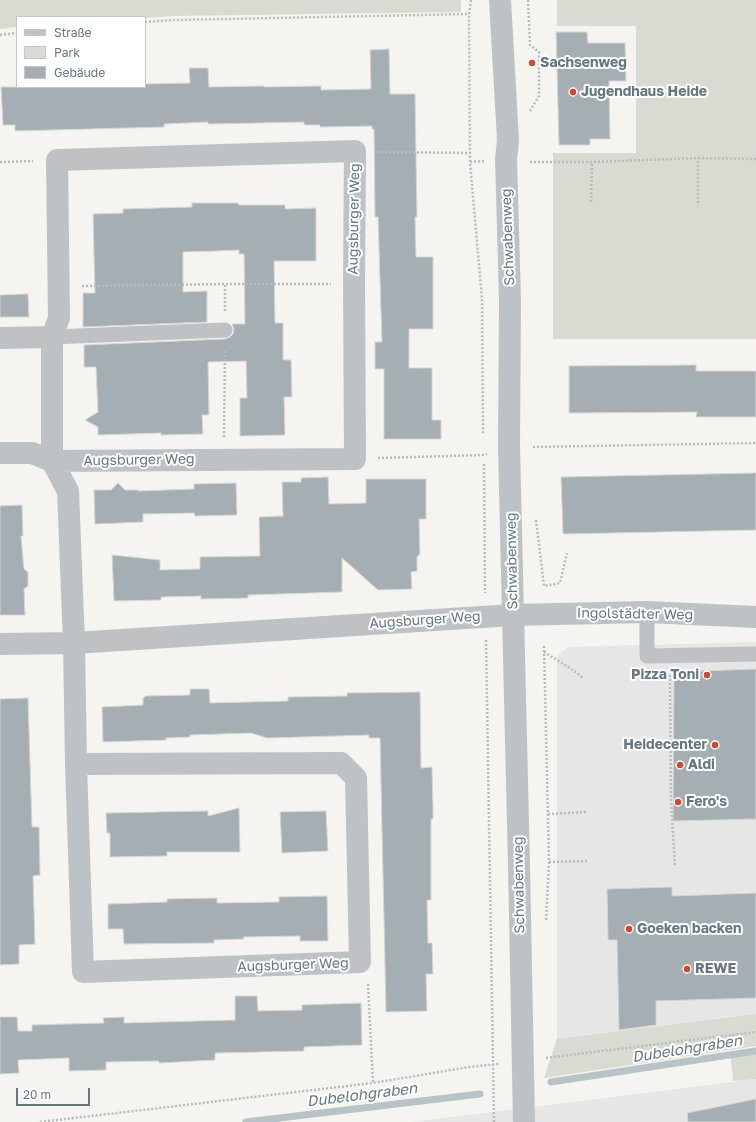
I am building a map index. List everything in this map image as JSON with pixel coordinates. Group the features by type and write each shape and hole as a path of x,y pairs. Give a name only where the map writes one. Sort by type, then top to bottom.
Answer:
{"street":[{"name":"Schwabenweg","path":"500,0 508,140 506,159 510,301 509,447 524,1122"},
{"name":"Augsburger Weg","path":"0,453 32,453 52,461 355,459 355,151 57,160 59,318 52,337 52,461 68,491 74,643 76,764 83,972 360,962 356,778 341,763 76,764"},
{"path":"0,338 52,337"},
{"name":"Ingolstädter Weg","path":"513,615 647,612 756,617"},
{"name":"Augsburger Weg","path":"0,644 74,643 513,615"}],"lane":[{"path":"52,337 225,330"},
{"path":"647,612 647,656 756,654"}],"path":[{"path":"471,0 469,14 470,162 482,299 483,439"},
{"path":"146,22 469,14"},
{"path":"0,35 16,34"},
{"path":"355,151 470,153"},
{"path":"470,162 506,159 525,162 592,162 698,158 756,159"},
{"path":"698,158 698,203"},
{"path":"0,162 57,160"},
{"path":"591,202 592,162"},
{"path":"59,287 225,284 354,284"},
{"path":"224,459 225,284"},
{"path":"355,459 484,455 509,447 756,443"},
{"path":"484,455 494,1122"},
{"path":"544,586 560,583 567,553"},
{"path":"544,652 583,678"},
{"path":"670,655 671,801 675,866"},
{"path":"548,814 587,812"},
{"path":"549,862 588,861"},
{"path":"360,962 367,970 373,1083"},
{"path":"40,1122 373,1083 469,1067 522,1062 548,1057 756,1032"}],"shaded area":[{"path":"756,642 756,1014 557,1039 557,656 568,647"},
{"path":"756,1079 756,1122 411,1122 565,1103"}],"green space":[{"path":"0,0 461,0 461,12 175,16 146,18 146,16 16,16 16,27 0,29"},
{"path":"557,0 756,0 756,339 553,339 553,153 636,153 636,26 557,26"},
{"path":"756,1014 756,1046 544,1078 557,1039"},
{"path":"756,1054 756,1079 733,1081 731,1058"}],"building":[{"name":"Jugendhaus Heide","path":"556,32 587,32 588,43 625,43 626,81 609,81 610,139 590,139 590,145 559,145"},
{"path":"389,49 390,94 415,94 417,217 415,217 416,257 433,257 433,329 409,329 409,368 432,368 432,420 441,420 441,439 384,439 384,369 375,369 375,342 382,342 378,217 375,217 374,129 372,129 372,126 320,127 320,125 304,125 304,122 208,124 208,122 164,124 164,127 15,131 15,125 3,125 1,87 146,88 146,84 190,83 189,68 208,68 209,87 321,86 321,90 371,89 370,50"},
{"path":"192,203 285,205 285,209 316,208 316,261 274,261 275,323 283,323 283,360 291,360 292,397 284,397 285,435 240,436 240,398 247,398 246,361 208,362 209,415 202,415 203,434 161,435 161,433 98,435 98,427 85,420 98,412 96,367 84,367 84,345 225,339 233,334 234,329 232,324 245,324 244,254 239,254 239,250 183,252 183,292 207,291 207,322 83,327 83,293 95,293 93,214 123,213 123,209 192,207"},
{"path":"28,294 29,317 0,317 0,295"},
{"path":"696,365 696,371 756,371 756,417 696,417 697,412 569,413 569,366"},
{"path":"756,473 756,530 563,534 561,477"},
{"path":"328,477 329,504 366,503 366,479 426,479 426,519 419,519 420,554 417,557 417,571 411,572 412,589 378,590 342,558 342,592 248,595 248,598 201,599 201,596 161,597 161,600 114,601 112,555 160,560 160,570 200,569 200,557 260,556 259,517 283,516 282,482 301,482 301,478"},
{"path":"118,483 125,490 138,491 194,489 194,484 236,483 237,515 195,516 194,513 143,514 143,522 95,524 94,490 111,490"},
{"path":"22,505 23,536 21,536 24,569 28,572 28,586 24,589 25,615 0,615 0,506"},
{"name":"Heidecenter","path":"756,669 756,819 673,821 674,672"},
{"path":"190,689 209,689 210,703 288,701 288,697 347,696 347,693 420,692 421,768 432,767 433,808 433,819 431,819 431,900 427,900 428,943 432,943 433,974 426,974 427,1011 386,1012 380,738 369,738 369,735 267,738 251,733 190,735 190,737 166,738 166,740 103,742 102,707 143,705 143,698 145,696 190,695"},
{"path":"28,698 32,827 39,827 40,875 33,876 35,944 19,945 19,964 0,965 0,699"},
{"path":"239,808 240,852 167,852 167,856 110,857 110,833 107,833 106,813 208,811 208,816"},
{"path":"326,811 328,851 282,853 280,812"},
{"name":"REWE","path":"672,887 672,896 756,893 756,998 656,1001 656,1025 619,1030 617,940 608,940 607,889"},
{"path":"327,896 328,941 300,941 300,936 243,937 244,939 214,940 214,943 124,944 123,929 108,929 108,904 167,902 167,899 217,898 217,903 279,902 279,897"},
{"path":"235,996 257,996 258,1011 302,1010 302,1005 361,1003 362,1045 304,1047 304,1051 215,1053 215,1060 159,1063 159,1061 106,1062 106,1070 69,1071 69,1058 18,1060 19,1073 0,1074 0,1017 17,1017 18,1031 32,1031 32,1025 104,1023 103,1018 124,1017 124,1023 235,1020"},
{"path":"756,1099 756,1122 688,1122 687,1113"}],"waterway":[{"name":"Dubelohgraben","path":"551,1082 756,1051"},
{"name":"Dubelohgraben","path":"246,1122 480,1094"}],"place":[{"name":"Sachsenweg","path":"532,63"},
{"name":"Jugendhaus Heide","path":"573,92"},
{"name":"Pizza Toni","path":"707,675"},
{"name":"Heidecenter","path":"715,745"},
{"name":"Aldi","path":"680,765"},
{"name":"Fero's","path":"678,802"},
{"name":"Goeken backen","path":"629,929"},
{"name":"REWE","path":"687,969"}]}
